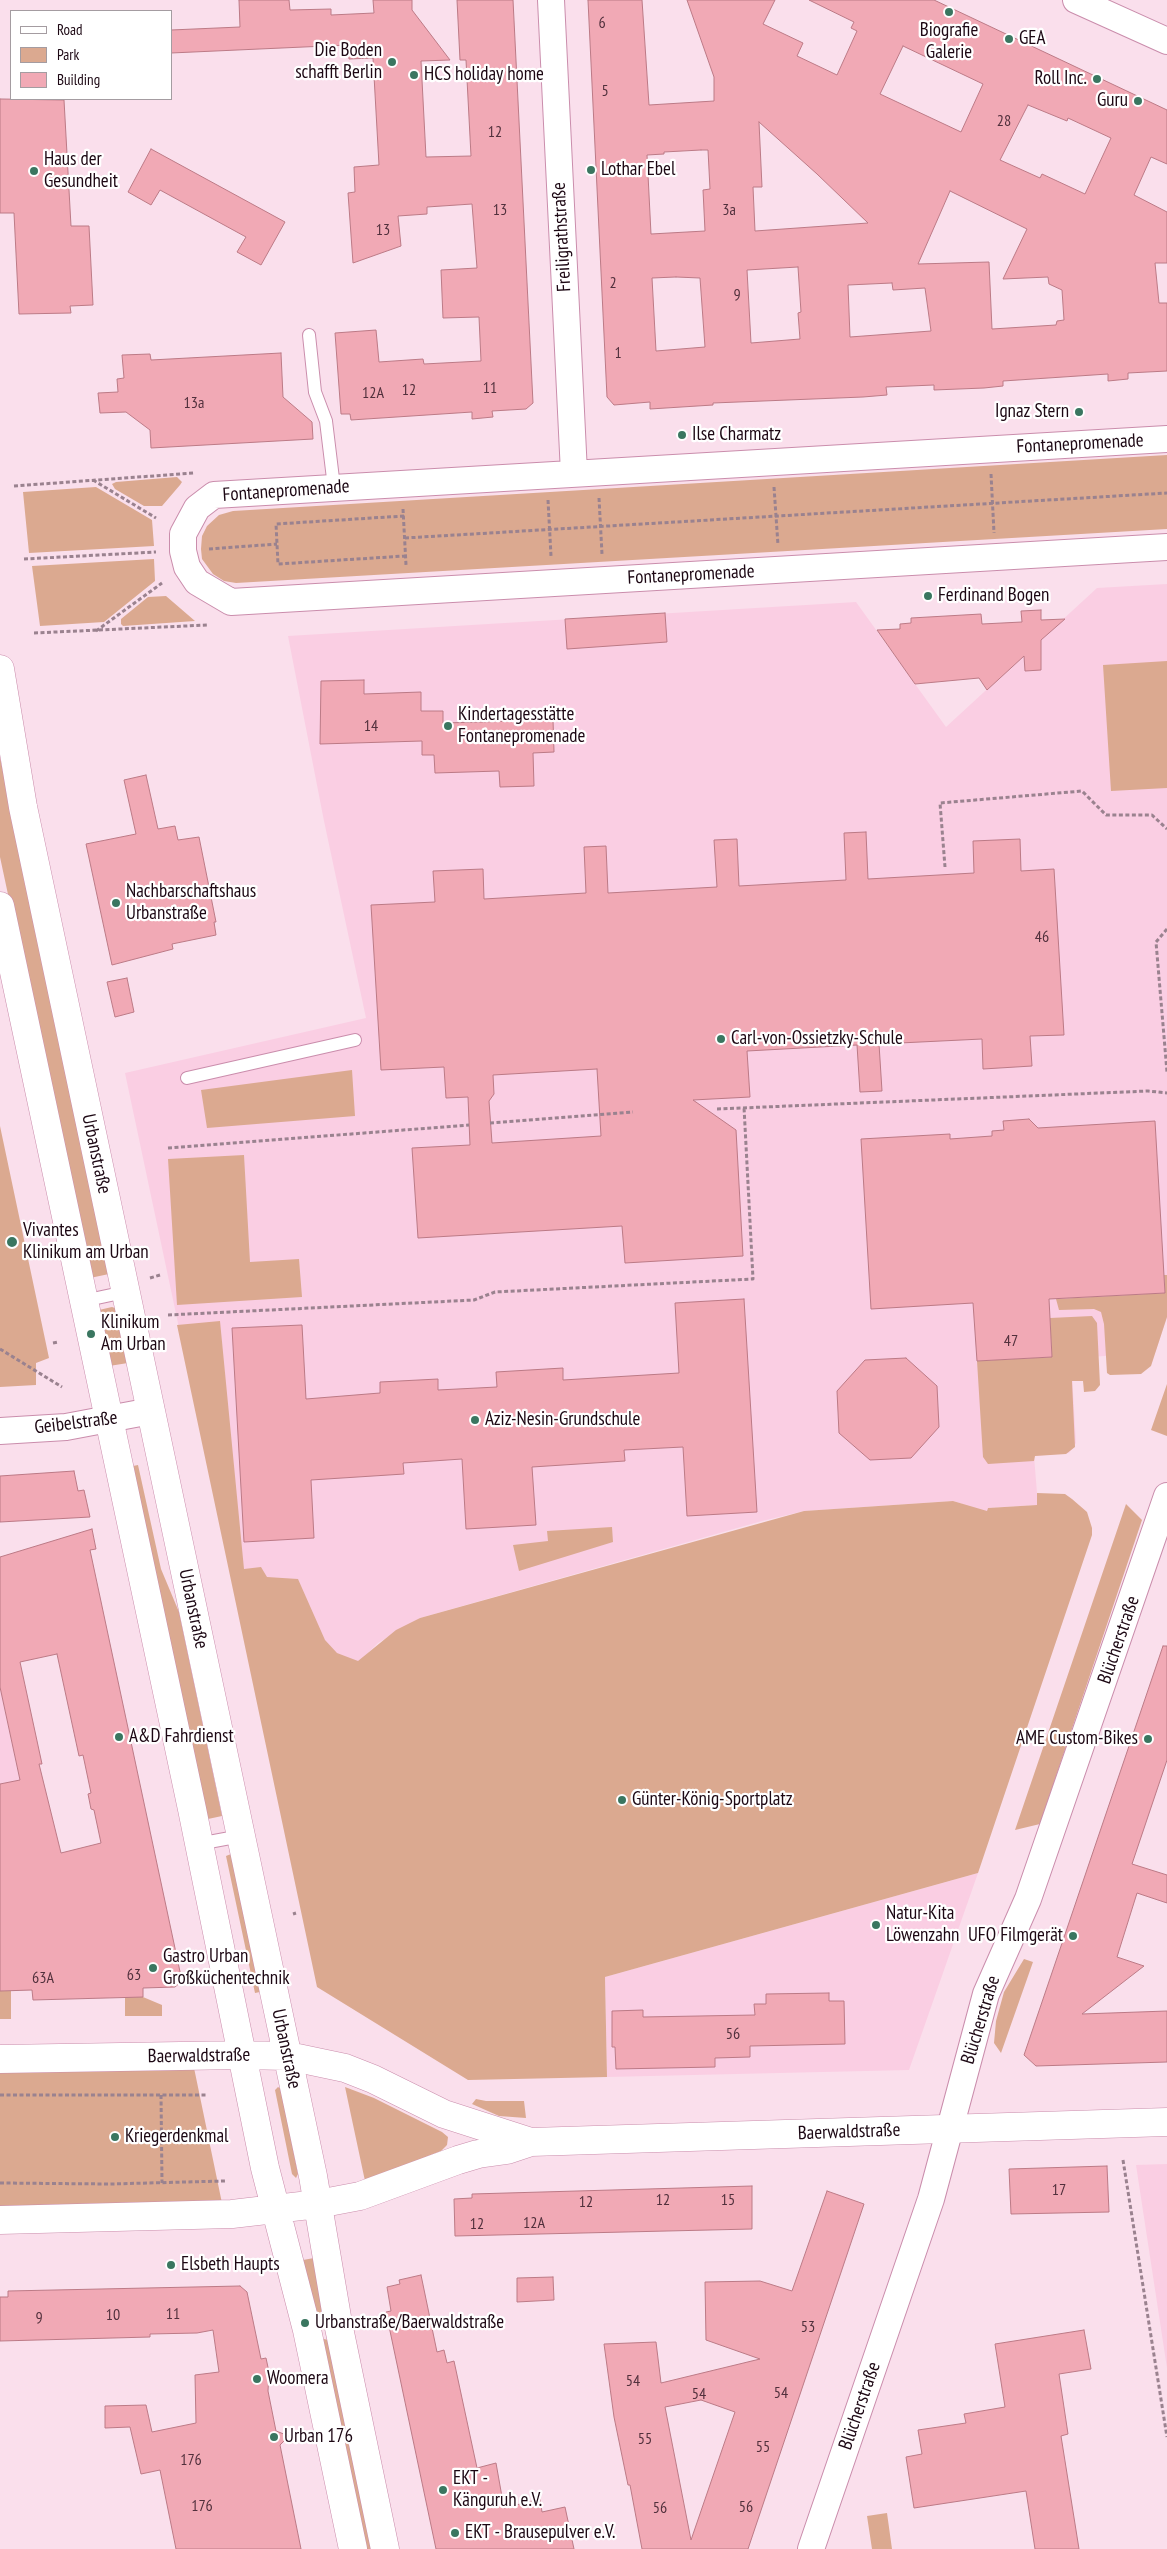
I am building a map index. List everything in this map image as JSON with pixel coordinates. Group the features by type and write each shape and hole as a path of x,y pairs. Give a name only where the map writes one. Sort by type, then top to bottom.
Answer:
{"main road":[{"name":"Urbanstraße","path":"0,669 21,798 288,2056 318,2204 338,2323 385,2549"},
{"path":"0,906 5,952 109,1420 241,2055 276,2210 307,2330 353,2549"},
{"name":"Baerwaldstraße","path":"0,2059 288,2056 344,2068 373,2079 444,2114 531,2142"},
{"name":"Baerwaldstraße","path":"0,2220 232,2214 318,2204 360,2196 458,2160 478,2154 507,2150 531,2142 1167,2122"}],"street":[{"name":"Freiligrathstraße","path":"551,0 574,473"},
{"path":"1076,0 1167,42"},
{"name":"Fontanepromenade","path":"1167,439 214,495 197,508 183,534 183,551 187,567 197,582 231,602 1167,547"},
{"name":"Geibelstraße","path":"0,1431 52,1428 109,1420 150,1411"},
{"name":"Blücherstraße","path":"811,2549 931,2199 986,1994 1028,1899 1082,1749 1167,1496"}],"lane":[{"path":"309,335 315,392 326,420 334,487"},
{"path":"187,1078 354,1040"},
{"path":"83,1301 126,1292"},
{"path":"198,1844 241,1836"},
{"path":"307,2330 338,2323"}],"path":[{"path":"990,466 994,539"},
{"path":"14,486 194,473"},
{"path":"774,479 778,552"},
{"path":"92,480 156,518"},
{"path":"598,489 603,562"},
{"path":"547,492 552,565"},
{"path":"405,538 1167,492"},
{"path":"403,501 406,573"},
{"path":"404,516 276,524 278,564 405,556"},
{"path":"206,549 277,544"},
{"path":"24,559 160,552"},
{"path":"96,631 162,583"},
{"path":"34,633 207,625"},
{"path":"945,867 940,803 1082,791 1106,815 1152,815 1167,829"},
{"path":"1167,929 1156,942 1167,1072"},
{"path":"717,1109 1148,1091 1167,1093"},
{"path":"168,1315 474,1300 495,1292 753,1279 744,1108"},
{"path":"490,1123 633,1112"},
{"path":"168,1148 469,1125"},
{"path":"150,1278 160,1276"},
{"path":"53,1343 58,1342"},
{"path":"0,1349 62,1387"},
{"path":"0,2095 207,2095"},
{"path":"161,2095 162,2183"},
{"path":"1123,2160 1167,2436"},
{"path":"0,2182 162,2183 225,2181"}],"shaded area":[{"name":"Carl-von-Ossietzky-Schule","path":"1167,584 1167,1317 1155,1353 1071,1358 1076,1443 1069,1453 1034,1456 1038,1505 988,1508 987,1512 953,1501 804,1511 762,1521 420,1618 378,1643 345,1676 233,1583 125,1073 366,1018 324,821 288,636 856,602 946,727 1097,588"},
{"path":"0,1687 27,1813 0,1819"},
{"name":"Natur-Kita Löwenzahn","path":"978,1873 909,2070 607,2077 605,1977"},
{"path":"1167,2164 1167,2368 1136,2165"}],"green space":[{"path":"1167,455 1167,529 236,583 224,581 213,574 202,559 202,536 207,526 219,515 233,511"},
{"path":"177,477 182,482 162,506 144,506 115,489 112,484 116,482"},
{"path":"96,487 152,520 154,546 29,553 23,492"},
{"path":"154,559 155,581 104,622 40,626 32,566"},
{"path":"166,596 195,621 123,626 121,624 121,619 148,597"},
{"path":"1167,661 1167,788 1111,791 1103,665"},
{"path":"0,757 109,1274 90,1278 0,857"},
{"path":"352,1070 355,1116 207,1128 201,1090"},
{"name":"Vivantes Klinikum am Urban","path":"0,1126 49,1358 36,1363 36,1385 0,1387"},
{"path":"244,1155 250,1262 299,1259 302,1297 177,1305 168,1159"},
{"path":"1164,1275 1167,1275 1167,1317 1151,1366 1141,1374 1110,1375 1107,1373 1104,1324 1101,1312 1094,1309 1059,1310 1056,1299 1165,1293"},
{"path":"115,1308 128,1363 109,1366 99,1310"},
{"path":"1092,1316 1097,1323 1100,1385 1095,1391 1084,1392 1083,1381 1072,1381 1075,1447 1066,1454 1035,1456 1034,1461 988,1464 983,1457 977,1361 1052,1357 1050,1318"},
{"name":"Günter-König-Sportplatz","path":"220,1321 244,1569 261,1567 267,1577 298,1579 325,1640 337,1653 358,1661 396,1630 420,1618 804,1511 953,1501 987,1511 988,1508 1037,1505 1037,1493 1065,1494 1072,1499 1087,1512 1092,1535 978,1873 605,1977 607,2077 468,2080 317,1987 177,1325"},
{"path":"1167,1384 1167,1436 1151,1430"},
{"path":"138,1465 161,1569 179,1612 222,1816 208,1819 133,1466"},
{"path":"1126,1504 1142,1520 1040,1824 1015,1830"},
{"path":"612,1527 613,1542 519,1571 513,1545 548,1541 547,1531"},
{"path":"231,1854 260,1992 255,1993 226,1856"},
{"path":"1024,1959 1033,1962 1001,2053 994,2043 996,2021 1004,1992"},
{"path":"0,1991 11,1991 11,2019 0,2019"},
{"path":"125,1997 143,1997 162,2005 162,2016 125,2016"},
{"path":"193,2063 223,2208 0,2213 0,2067"},
{"path":"278,2087 281,2089 298,2174 296,2178 292,2174 275,2090"},
{"path":"345,2087 374,2098 442,2132 448,2137 447,2145 441,2151 365,2181"},
{"path":"476,2099 486,2101 524,2101 526,2118 499,2116 472,2104"},
{"path":"314,2258 322,2310 320,2313 315,2311 303,2260"},
{"path":"322,2340 328,2340 373,2549 365,2549"},
{"path":"887,2513 892,2549 872,2549 867,2516"}],"building":[{"path":"239,0 289,0 290,10 331,9 331,15 374,13 373,0 412,0 412,10 450,60 421,61 426,157 471,156 466,60 460,60 457,0 513,0 533,403 526,409 492,411 493,417 472,419 472,412 351,420 350,414 341,414 335,333 376,330 379,362 423,359 424,364 481,361 479,317 443,318 441,270 477,268 472,204 427,207 427,214 398,216 401,246 353,263 348,193 355,192 354,167 379,165 373,58 349,59 348,45 172,53 172,30 240,27"},
{"path":"588,0 642,0 649,105 714,101 714,77 687,0 775,0 763,24 803,43 797,56 837,75 857,31 851,28 854,22 809,0 934,0 1167,110 1167,164 1151,157 1134,195 1167,212 1167,263 1155,263 1159,303 1167,303 1167,371 1128,373 1128,379 1108,381 1108,374 1003,381 1003,386 984,388 934,390 934,385 886,387 887,395 713,403 713,405 650,409 650,402 614,405 607,397","holes":["903,46 983,84 961,132 880,94","1028,105 1067,121 1068,118 1111,138 1085,194 1042,174 1040,178 1000,160","759,122 868,223 755,231 753,187 762,187","708,150 710,189 703,190 705,231 651,234 647,155 664,154 664,152","950,191 1027,229 1003,279 1048,277 1049,284 1062,290 1064,320 1057,321 1056,325 992,329 989,262 918,264","798,267 801,312 798,313 800,339 751,343 747,270","652,278 700,278 705,347 656,351","892,283 893,290 925,288 931,331 850,337 848,285"]},
{"name":"Haus der Gesundheit","path":"0,99 64,100 71,226 89,226 93,305 70,306 71,313 19,314 14,213 0,213"},
{"path":"151,149 285,222 261,265 237,252 246,237 160,190 151,205 128,192"},
{"path":"281,353 283,397 312,422 313,439 151,448 150,430 126,412 100,413 98,393 118,392 117,379 124,378 122,355 150,354 151,360"},
{"path":"1041,610 1041,620 1065,619 1041,640 1041,670 1025,671 1024,656 987,690 979,678 915,684 877,630 900,629 900,624 911,623 911,618 981,614 982,624 1022,622 1021,611"},
{"path":"665,613 667,642 567,649 565,619"},
{"path":"364,680 364,694 421,692 421,711 443,711 443,723 553,720 554,752 533,753 534,786 500,787 499,771 435,773 434,755 422,755 422,741 320,744 321,681"},
{"path":"146,775 158,829 175,826 178,840 199,837 216,922 214,922 216,935 172,944 173,949 112,965 86,844 136,834 124,780"},
{"path":"866,832 868,879 974,873 973,841 1020,839 1021,871 1054,869 1064,1035 1030,1036 1032,1066 983,1069 982,1039 879,1044 882,1091 860,1092 857,1045 747,1051 750,1097 693,1100 736,1130 743,1256 625,1263 622,1226 418,1238 412,1148 470,1145 468,1097 446,1098 444,1067 381,1070 371,905 435,902 433,871 483,869 484,899 586,893 584,847 606,846 608,893 717,887 714,840 737,839 739,886 846,880 844,833","holes":["597,1069 601,1136 492,1143 489,1101 494,1094 493,1075"]},
{"path":"127,978 134,1012 115,1017 107,982"},
{"path":"1029,1119 1038,1128 1155,1121 1165,1293 1049,1299 1052,1357 977,1361 973,1303 871,1309 861,1139 950,1134 950,1139 992,1136 992,1131 1004,1130 1003,1121"},
{"path":"744,1299 757,1512 687,1516 683,1447 624,1450 625,1461 532,1467 536,1525 466,1529 462,1459 403,1463 404,1474 311,1480 314,1538 244,1542 232,1328 302,1325 306,1399 380,1393 380,1382 438,1379 438,1390 497,1387 496,1372 563,1368 563,1380 679,1373 675,1303"},
{"path":"906,1358 937,1386 939,1427 911,1458 870,1460 839,1433 837,1391 865,1360"},
{"path":"74,1471 78,1491 84,1490 90,1517 0,1522 0,1476"},
{"path":"92,1529 96,1549 90,1550 182,1981 175,1987 143,1988 143,1997 33,2000 32,1990 0,1991 0,1784 20,1780 0,1687 0,1557","holes":["57,1654 79,1756 83,1755 91,1793 88,1794 91,1809 94,1810 101,1843 61,1853 39,1764 42,1764 20,1662"]},
{"path":"1163,1646 1167,1646 1167,1760 1132,1864 1167,1875 1167,1903 1137,1893 1117,1957 1144,1966 1082,2014 1167,2011 1167,2062 1036,2066 1024,2055"},
{"path":"829,1993 829,2001 844,2001 845,2044 750,2046 750,2057 715,2058 715,2067 616,2069 615,2047 612,2047 612,2011 643,2010 643,2017 755,2015 754,2004 766,2004 766,1994"},
{"path":"1107,2166 1109,2212 1011,2214 1009,2169"},
{"path":"752,2186 752,2229 455,2236 454,2199 472,2198 472,2194"},
{"path":"827,2191 864,2204 748,2549 642,2549 630,2485 628,2485 614,2417 604,2344 656,2342 661,2383 760,2359 706,2340 705,2282 760,2281 792,2291","holes":["701,2400 735,2412 691,2540 665,2407"]},
{"path":"421,2275 437,2352 444,2350 447,2363 454,2361 477,2468 496,2463 504,2508 540,2499 542,2512 565,2507 574,2549 436,2549 386,2312 391,2311 387,2287 400,2284 399,2280"},
{"path":"553,2277 554,2300 517,2302 517,2278"},
{"path":"240,2286 247,2292 261,2359 266,2358 269,2372 268,2391 276,2431 289,2436 280,2445 301,2549 176,2549 160,2470 141,2474 130,2427 105,2428 105,2406 146,2405 152,2432 196,2423 195,2375 219,2372 213,2330 197,2333 150,2334 150,2337 0,2341 0,2297 8,2297 8,2291"},
{"path":"1084,2330 1091,2369 1059,2374 1068,2434 1061,2436 1079,2549 1035,2549 1026,2491 914,2508 906,2457 922,2454 918,2430 966,2423 964,2414 1005,2407 995,2344"}],"place":[{"name":"Biografie Galerie","path":"949,12"},
{"name":"GEA","path":"1009,39"},
{"name":"Die Boden schafft Berlin","path":"392,62"},
{"name":"HCS holiday home","path":"414,75"},
{"name":"Roll Inc.","path":"1097,79"},
{"name":"Guru","path":"1138,101"},
{"name":"Lothar Ebel","path":"591,170"},
{"name":"Haus der Gesundheit","path":"34,171"},
{"name":"Ignaz Stern","path":"1079,412"},
{"name":"Ilse Charmatz","path":"682,435"},
{"name":"Ferdinand Bogen","path":"928,596"},
{"name":"Kindertagesstätte Fontanepromenade","path":"448,726"},
{"name":"Nachbarschaftshaus Urbanstraße","path":"116,903"},
{"name":"Carl-von-Ossietzky-Schule","path":"721,1039"},
{"name":"Vivantes Klinikum am Urban","path":"12,1242"},
{"name":"Klinikum Am Urban","path":"91,1334"},
{"name":"Aziz-Nesin-Grundschule","path":"475,1420"},
{"name":"A&D Fahrdienst","path":"119,1737"},
{"name":"AME Custom-Bikes","path":"1148,1739"},
{"name":"Günter-König-Sportplatz","path":"622,1800"},
{"name":"Natur-Kita Löwenzahn","path":"876,1925"},
{"name":"UFO Filmgerät","path":"1073,1936"},
{"name":"Gastro Urban Großküchentechnik","path":"153,1968"},
{"name":"Kriegerdenkmal","path":"115,2137"},
{"name":"Elsbeth Haupts","path":"171,2265"},
{"name":"Urbanstraße/Baerwaldstraße","path":"305,2323"},
{"name":"Woomera","path":"257,2379"},
{"name":"Urban 176","path":"274,2437"},
{"name":"EKT - Känguruh e.V.","path":"443,2490"},
{"name":"EKT - Brausepulver e.V.","path":"455,2533"}]}
